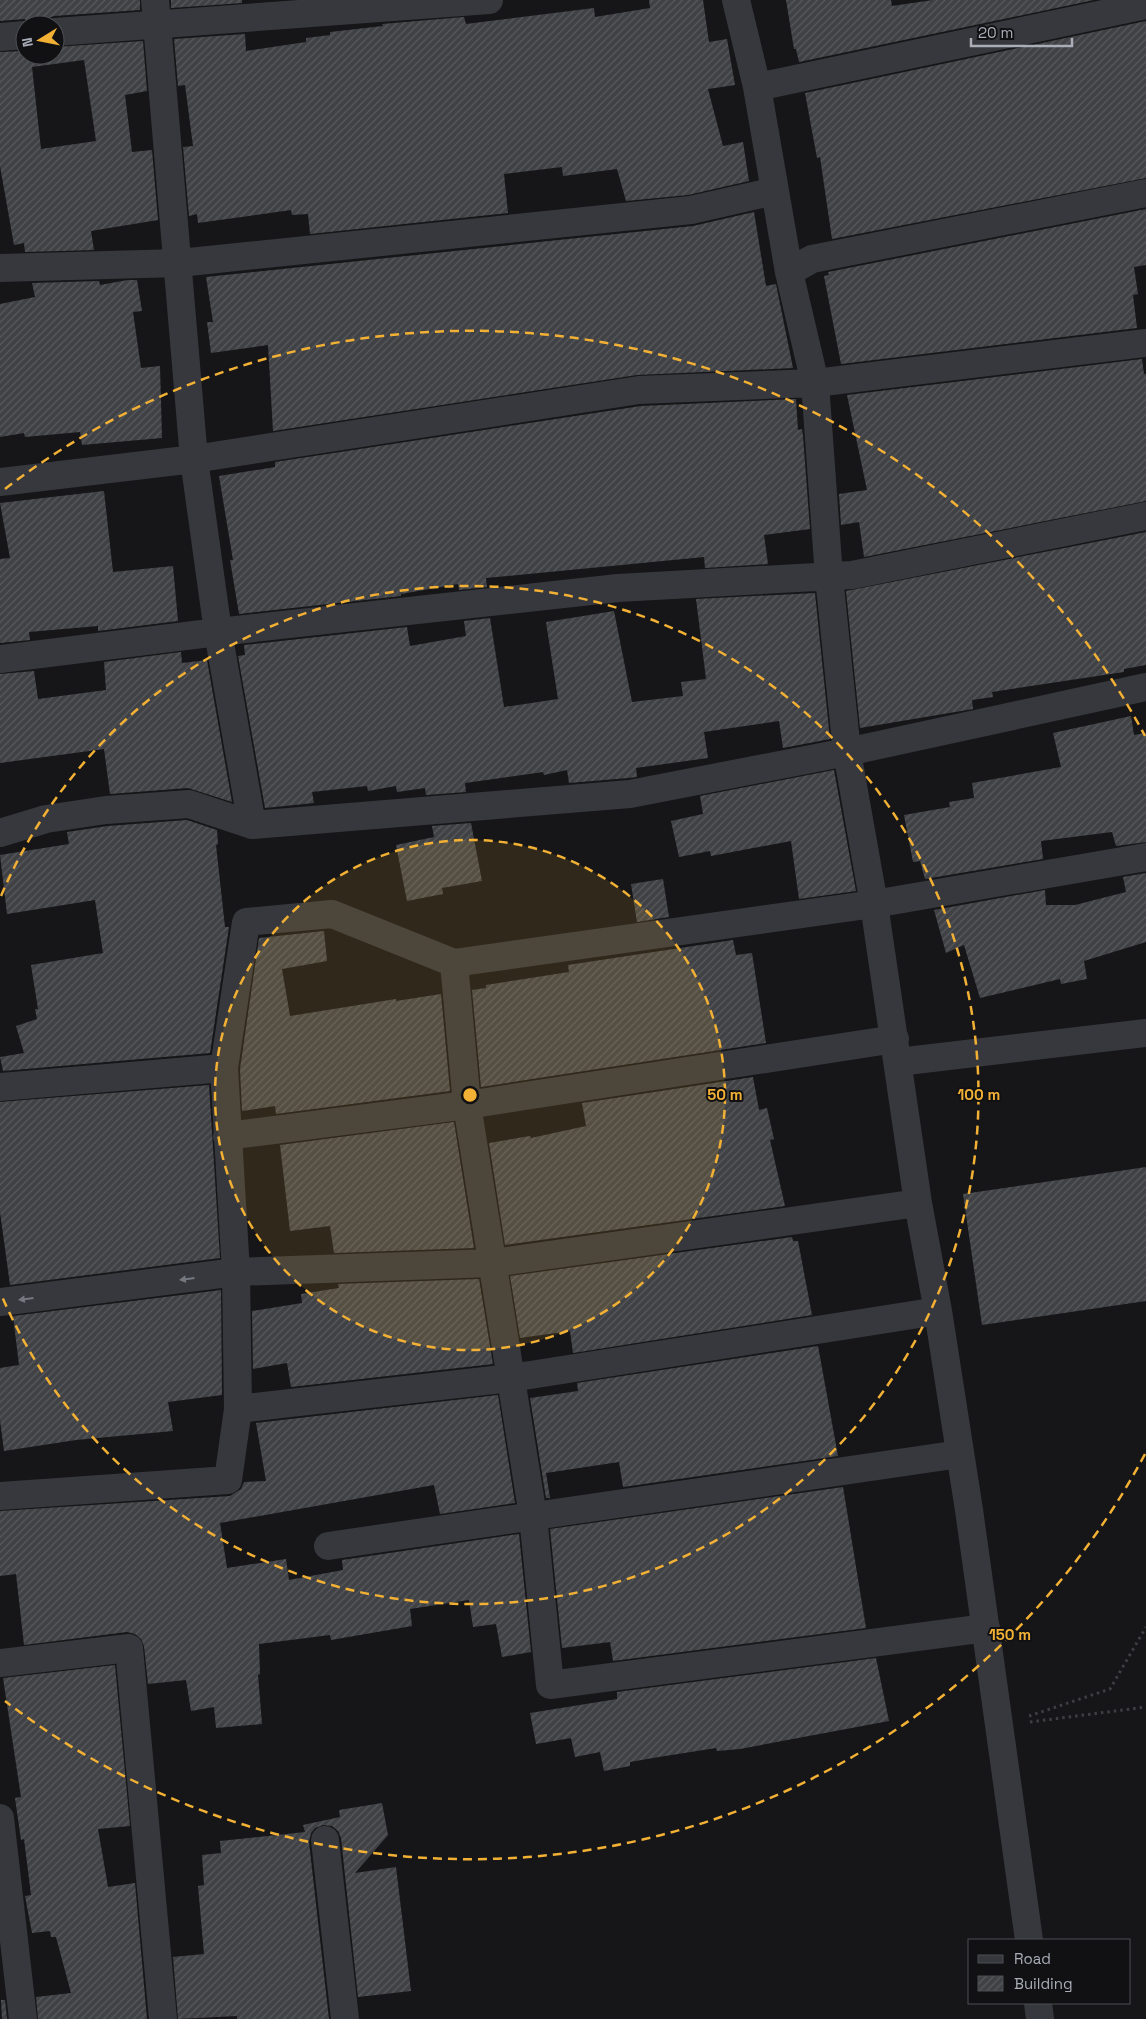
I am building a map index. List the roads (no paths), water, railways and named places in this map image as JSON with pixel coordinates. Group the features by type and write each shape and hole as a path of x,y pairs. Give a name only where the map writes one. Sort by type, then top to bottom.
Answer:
{"street":[{"path":"65,30 156,12 489,0"},
{"path":"736,0 757,87 789,272 815,383 829,577 847,752 874,904 918,1203 938,1311 960,1454 1029,1939"},
{"path":"757,87 1146,5"},
{"path":"156,12 179,263 194,459 218,632 252,825"},
{"path":"0,37 15,36"},
{"path":"0,268 179,263 691,210 775,191"},
{"path":"789,272 812,259 1146,193"},
{"path":"0,482 194,459 638,390 815,383 1146,343"},
{"path":"0,659 218,632 618,588 852,576 1146,516"},
{"path":"0,833 46,819 106,810 189,804 252,825 630,794 847,752 1146,687"},
{"path":"0,1496 228,1480 238,1409 236,1272 224,1068 246,922 332,914 454,963 874,904 1146,857"},
{"path":"454,963 467,1105 533,1516 550,1685 986,1628"},
{"path":"227,1136 896,1050 1146,1033"},
{"path":"0,1087 224,1068"},
{"path":"0,1302 236,1272 493,1263 918,1203"},
{"path":"238,1409 511,1378 938,1311"},
{"path":"328,1546 960,1454"},
{"path":"0,1662 129,1648 163,2019"},
{"path":"0,1818 24,2019"},
{"path":"324,1840 345,2019"},
{"path":"1038,2004 1040,2019"}]}
